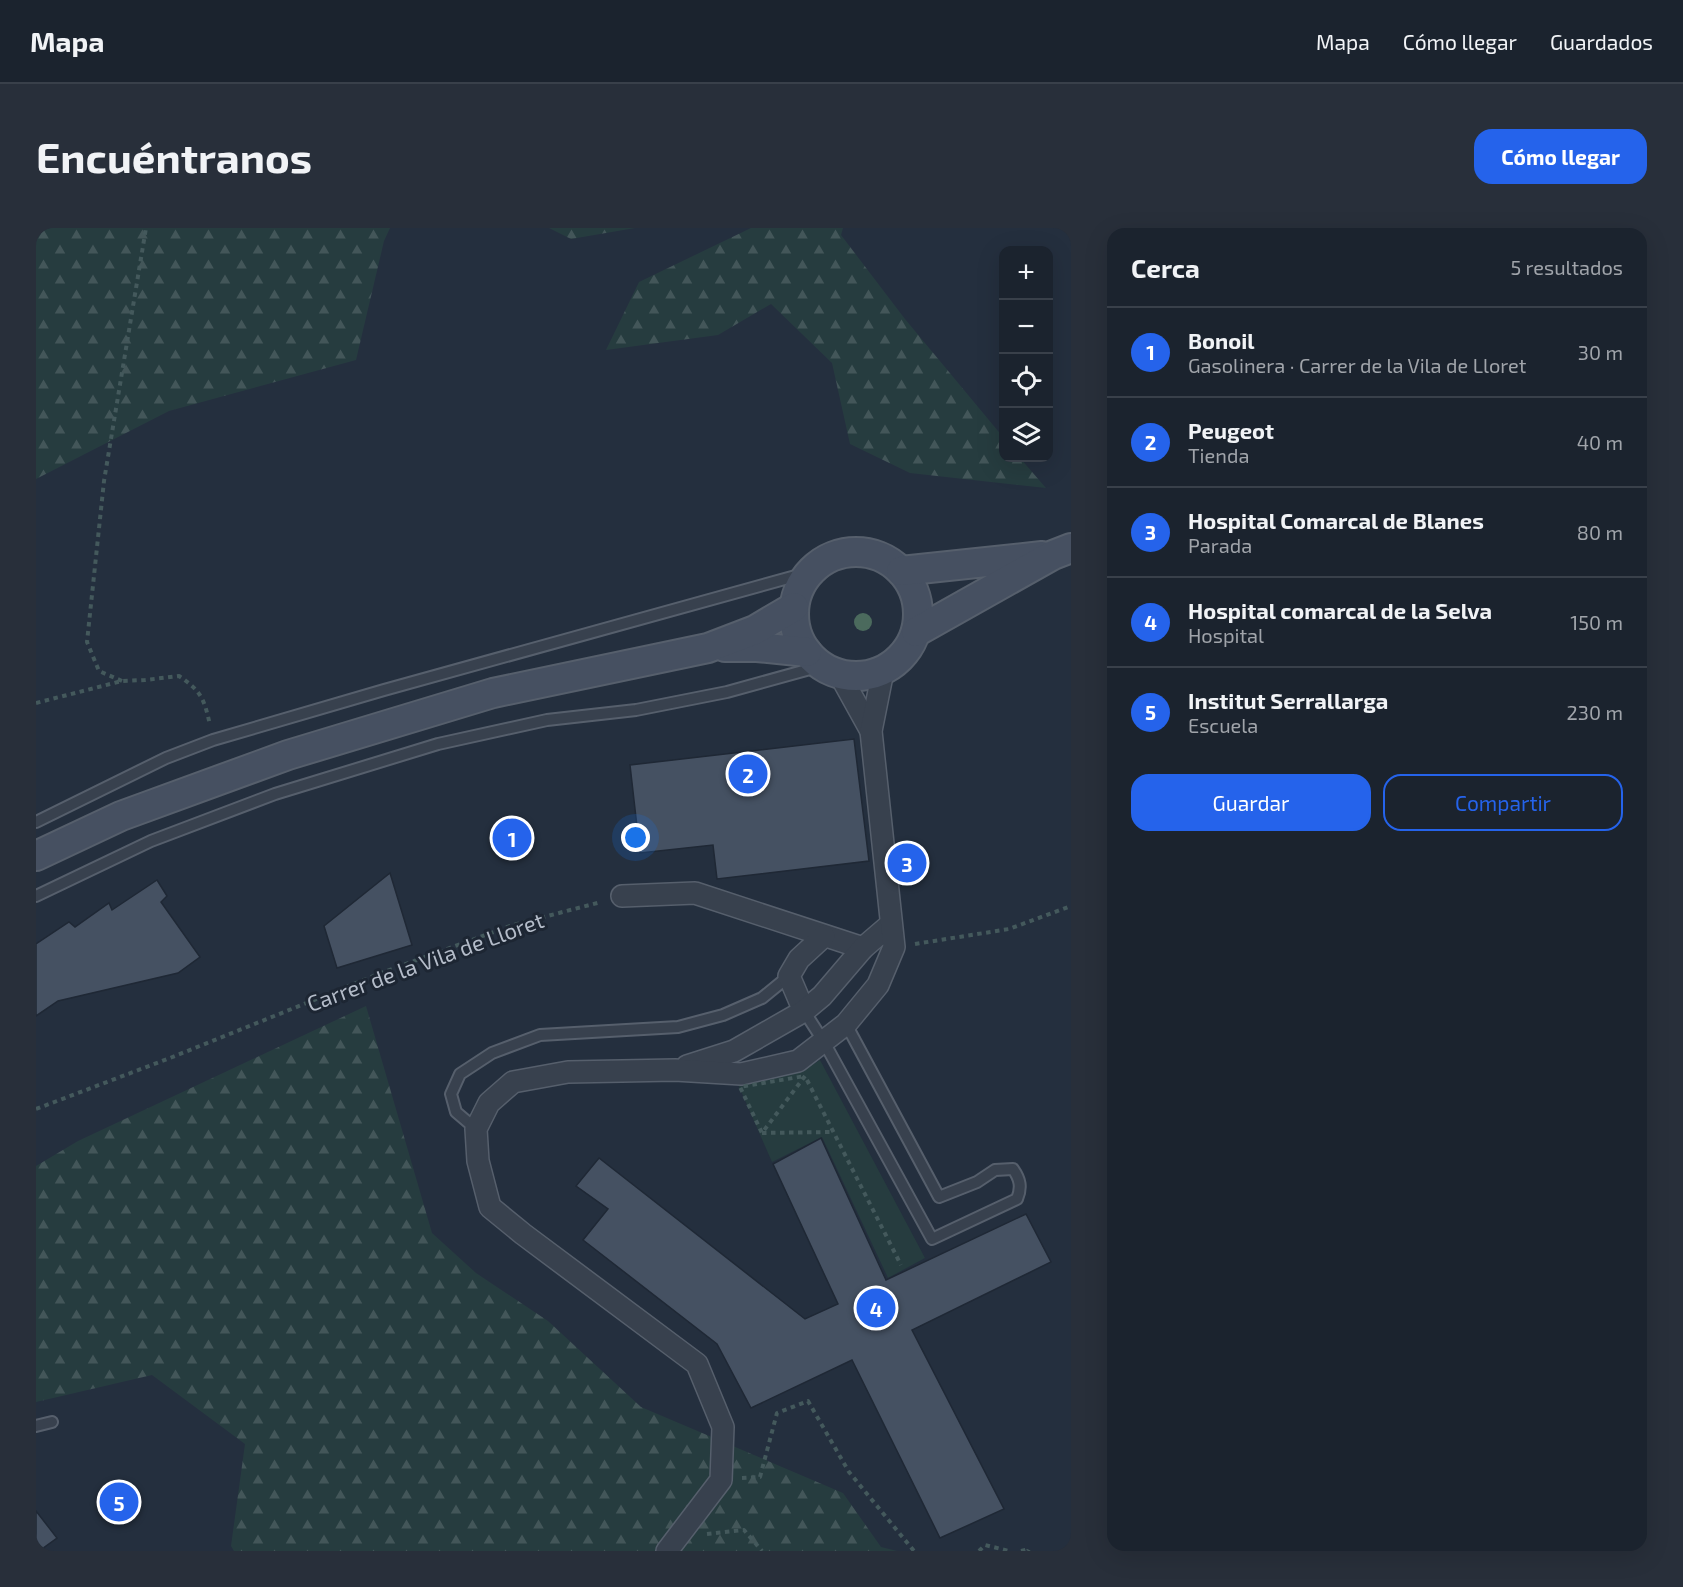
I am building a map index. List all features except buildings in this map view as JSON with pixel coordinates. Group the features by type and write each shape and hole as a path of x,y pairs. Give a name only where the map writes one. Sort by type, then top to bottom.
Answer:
{"main road":[{"path":"901,571 1062,551"},
{"path":"916,632 1062,551"},
{"path":"708,648 758,647 862,676 883,671 902,657 909,648 916,632 919,610 910,582 901,571 880,556 855,552 831,558 810,572 799,588 794,607 796,631 823,664"},
{"path":"36,856 121,816 288,755 493,693 708,648 755,630 794,607"}],"street":[{"path":"823,664 872,731"},
{"path":"671,1546 721,1480 723,1427 697,1364 490,1207 478,1161 476,1129 489,1103 513,1082 568,1072 675,1070 741,1074 798,1060 846,1024 878,985 894,947 872,731 883,671"},
{"path":"622,896 695,893 863,948 873,966 878,985"},
{"path":"675,1070 734,1051 804,1011 822,996 863,948 891,924"},
{"path":"804,1011 789,976 799,958 824,936"}],"lane":[{"path":"36,822 166,758 213,740 384,690 810,572"},
{"path":"36,896 151,841 275,795 438,744 547,720 636,710 716,694 823,664"},
{"path":"476,1129 456,1112 451,1094 460,1074 492,1053 540,1035 678,1027 723,1015 762,998 789,976"},
{"path":"804,1011 824,1042 932,1239 1017,1199 1021,1190 1019,1177 1013,1169 995,1170 977,1182 939,1197 846,1024"},
{"path":"36,1426 52,1422"}],"path":[{"path":"122,681 99,671 87,642 104,482 146,228"},
{"path":"36,703 122,681 179,676 196,688 206,706 213,740"},
{"name":"Carrer de la Vila de Lloret","path":"36,1109 392,969 513,925 622,896"},
{"path":"894,947 1009,929 1071,906"},
{"path":"805,1076 901,1265"},
{"path":"762,1133 805,1076"},
{"path":"762,1133 740,1087 805,1076"},
{"path":"762,1133 833,1132"},
{"path":"721,1480 760,1477 777,1413 808,1401 849,1472 914,1551"},
{"path":"671,1546 719,1532 744,1530 762,1551"},
{"path":"979,1551 985,1545 1008,1551"},
{"path":"1021,1551 1029,1549 1028,1551"}],"green space":[{"path":"36,228 390,228 384,241 356,360 169,411 36,479"},
{"path":"549,228 635,228 571,239"},
{"path":"751,228 843,228 841,235 905,319 999,432 999,462 1023,462 1046,488 910,473 850,444 832,363 771,304 718,335 606,350 639,282"},
{"path":"366,1006 432,1233 476,1273 548,1321 641,1407 843,1493 881,1547 897,1551 234,1551 231,1546 245,1444 152,1375 36,1402 36,1166 78,1141"},
{"path":"820,1060 925,1258 888,1278 822,1137 772,1162 737,1082 803,1071"}],"place":[{"name":"Peugeot","path":"748,774"},
{"name":"Bonoil","path":"512,838"},
{"name":"Hospital Comarcal de Blanes","path":"907,863"},
{"name":"Hospital comarcal de la Selva","path":"876,1308"},
{"name":"Institut Serrallarga","path":"119,1502"}]}
